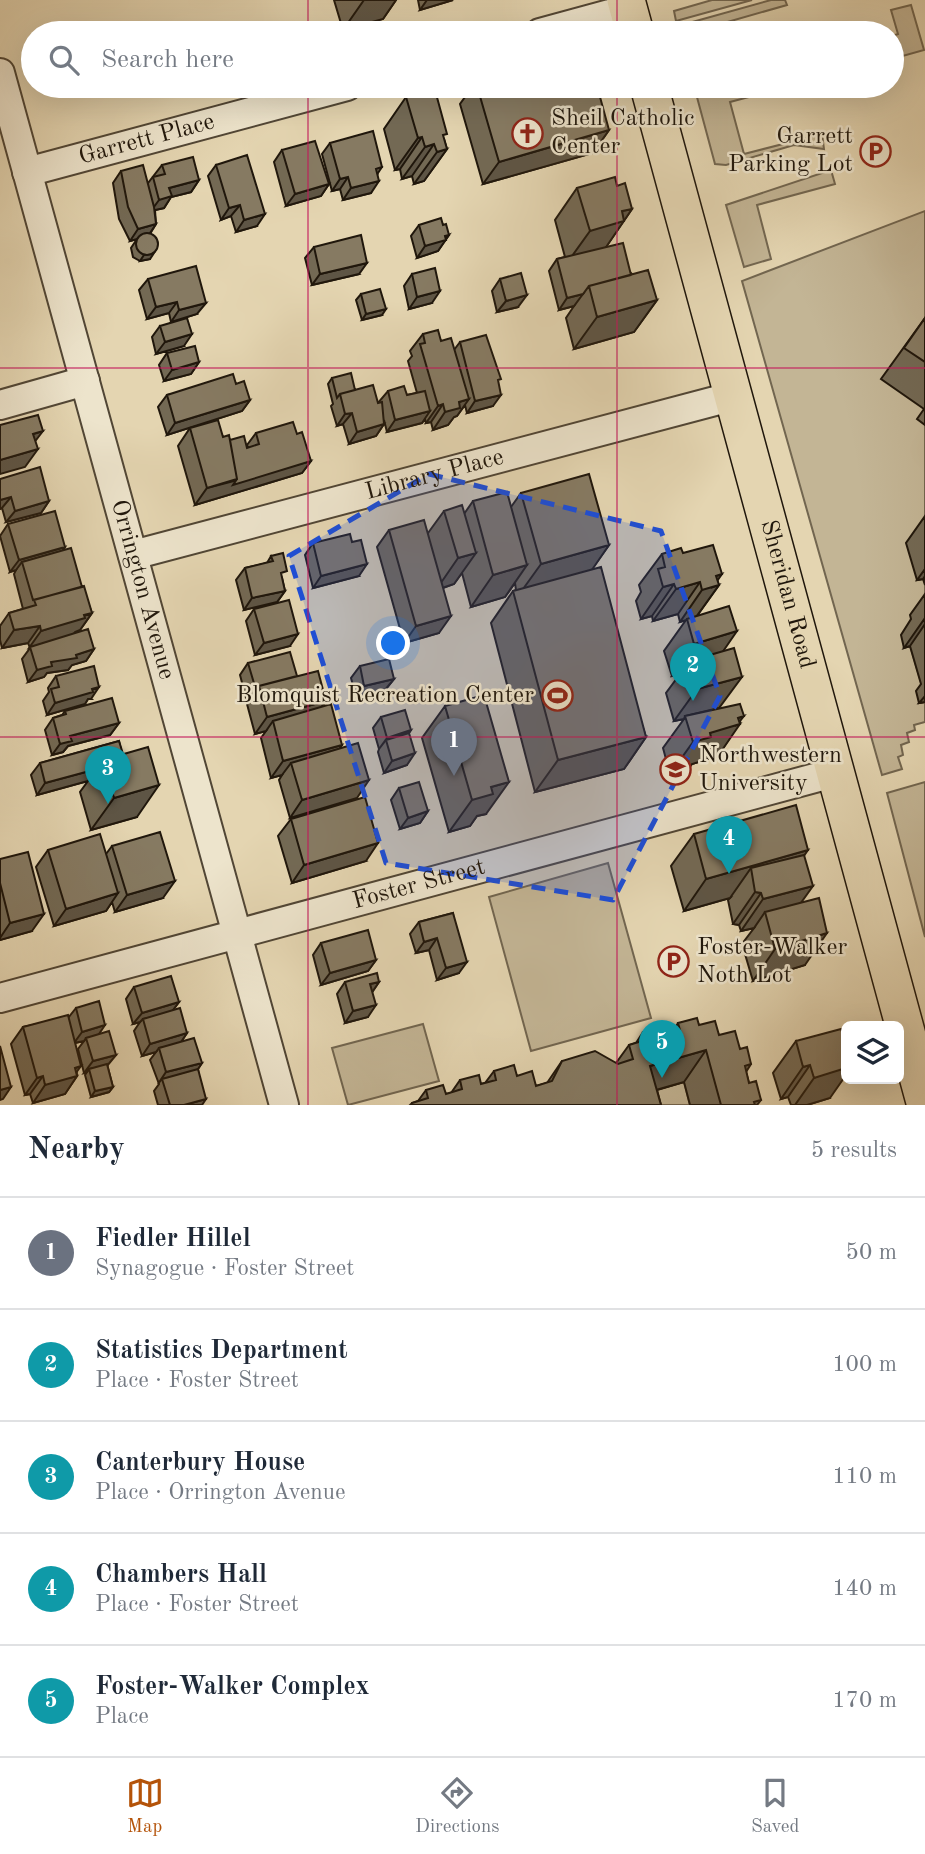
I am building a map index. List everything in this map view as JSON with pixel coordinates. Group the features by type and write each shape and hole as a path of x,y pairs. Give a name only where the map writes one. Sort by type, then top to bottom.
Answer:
{"main road":[{"name":"Sheridan Road","path":"652,98 925,1102"}],"street":[{"path":"597,21 630,14"},
{"name":"Orrington Avenue","path":"0,73 284,1105"},
{"name":"Garrett Place","path":"27,172 301,98"},
{"path":"0,405 85,381"},
{"name":"Library Place","path":"133,555 734,396"},
{"name":"Foster Street","path":"0,998 837,772"}],"highlighted area":[{"path":"429,474 661,531 720,696 613,900 386,863 289,556"}],"shaded area":[{"path":"712,0 752,0 676,21 674,11"},
{"path":"771,0 785,0 787,5 731,21 696,21"},
{"path":"911,5 924,50 904,56 904,21 894,21 891,10"},
{"path":"697,98 745,98 730,102 744,154 822,134 824,149 794,145 726,165 715,164"},
{"path":"831,170 835,184 757,205 771,259 744,267 726,205"},
{"path":"925,211 925,611 904,647 910,646 923,689 919,703 925,702 925,722 914,725 915,730 907,733 909,742 901,745 903,755 898,757 902,769 882,775 742,281"},
{"path":"925,782 925,937 887,793"},
{"path":"608,863 651,1018 531,1051 489,897"},
{"path":"423,1024 439,1081 348,1105 332,1048"},
{"path":"684,1082 690,1105 630,1105 628,1098"}],"building":[{"path":"406,98 437,98 447,134 443,135 447,149 437,152 434,144 425,147 422,137 418,138"},
{"path":"480,98 600,98 609,130 499,162"},
{"path":"373,131 382,167 376,169 379,181 351,188 348,177 340,179 330,143"},
{"path":"315,141 329,184 295,194 282,150"},
{"path":"247,155 265,214 244,220 240,205 229,208 216,165"},
{"path":"193,157 199,180 169,188 172,196 159,200 153,177 165,174 162,165"},
{"path":"143,165 156,224 138,229 128,207 121,171"},
{"path":"615,177 617,186 625,183 632,209 622,211 624,221 590,231 577,188"},
{"path":"441,218 449,235 445,236 446,240 425,246 419,225"},
{"path":"147,233 155,236 158,244 155,252 147,255 139,252 136,244 139,236"},
{"path":"361,235 367,263 320,274 314,247"},
{"path":"623,243 631,275 589,286 583,294 567,298 557,259"},
{"path":"196,266 206,303 179,310 177,302 156,307 148,279"},
{"path":"435,268 440,291 417,297 412,274"},
{"path":"648,270 657,300 597,317 589,286"},
{"path":"521,273 527,295 506,301 500,279"},
{"path":"380,289 386,309 366,314 361,294"},
{"path":"187,318 192,334 165,342 160,326"},
{"path":"925,318 925,362 904,348"},
{"path":"438,330 441,341 451,338 469,399 459,402 460,408 445,412 443,404 438,406 420,344 425,343 423,334"},
{"path":"486,335 501,379 498,380 501,395 475,401 460,342"},
{"path":"195,346 199,362 172,370 167,353"},
{"path":"351,373 355,390 340,394 337,398 332,378"},
{"path":"233,374 236,384 244,381 250,400 175,423 167,395"},
{"path":"373,385 378,403 382,402 384,424 357,432 352,413 345,414 340,394"},
{"path":"404,386 407,395 425,391 430,411 395,420 388,391"},
{"path":"38,415 43,431 33,434 38,449 0,460 0,425"},
{"path":"218,420 223,437 229,435 237,479 207,488 190,428"},
{"path":"293,422 297,434 302,432 311,461 233,485 237,479 230,440 244,436 247,448 259,444 256,433"},
{"path":"40,467 49,501 15,511 11,497 0,500 0,479"},
{"path":"589,474 609,545 541,564 521,493"},
{"path":"507,492 527,565 493,575 473,501"},
{"path":"462,505 476,553 458,558 444,511"},
{"path":"55,511 65,547 19,560 8,524"},
{"path":"424,520 451,616 416,626 389,530"},
{"path":"350,534 352,542 361,540 367,564 321,576 313,543"},
{"path":"713,545 722,574 716,576 719,585 702,590 700,582 676,589 674,584 663,587 658,569 665,567 662,554 681,548 683,553"},
{"path":"71,548 82,587 33,600 22,562"},
{"path":"283,553 287,571 281,573 285,591 252,598 245,568 273,561 271,556"},
{"path":"601,567 646,737 558,760 513,591"},
{"path":"84,586 92,613 84,615 85,618 41,631 40,626 14,630 9,613 36,605 34,600"},
{"path":"289,600 298,634 264,643 254,609"},
{"path":"729,606 737,631 694,644 687,619"},
{"path":"88,629 94,649 76,655 77,658 51,662 52,666 37,670 30,647"},
{"path":"734,648 742,677 697,689 689,661"},
{"path":"290,652 297,676 259,686 256,690 248,663"},
{"path":"389,659 394,679 364,686 360,666"},
{"path":"94,666 99,687 92,689 93,692 55,703 51,689 59,687 56,676"},
{"path":"318,671 326,701 267,717 259,686"},
{"path":"484,695 509,782 491,787 493,794 472,800 445,706"},
{"path":"112,698 119,723 70,736 72,741 60,744 53,718 66,714 65,711"},
{"path":"331,704 342,745 283,761 273,721"},
{"path":"740,704 744,716 738,718 740,724 710,733 711,737 693,742 685,716"},
{"path":"405,710 411,730 387,738 381,717"},
{"path":"409,733 415,753 392,761 386,740"},
{"path":"119,741 123,754 103,760 97,769 45,783 40,763"},
{"path":"358,743 369,780 302,800 291,763"},
{"path":"148,747 159,785 114,798 103,760"},
{"path":"419,782 428,811 408,818 399,788"},
{"path":"365,797 378,843 304,865 291,819"},
{"path":"796,805 808,850 706,879 694,834"},
{"path":"160,832 175,881 127,895 112,846"},
{"path":"100,834 118,893 66,909 48,850"},
{"path":"28,852 44,914 10,923 0,883 0,859"},
{"path":"804,855 813,886 763,899 761,893 755,892 751,868"},
{"path":"819,898 827,933 775,949 765,912"},
{"path":"453,913 467,962 446,968 437,938 424,942 419,922"},
{"path":"368,930 376,960 330,973 321,943"},
{"path":"377,973 379,982 370,984 376,1005 353,1011 345,982"},
{"path":"171,976 179,1002 142,1013 134,987"},
{"path":"99,1001 105,1025 82,1032 76,1008"},
{"path":"180,1008 187,1033 150,1044 143,1019"},
{"path":"68,1015 81,1066 75,1068 77,1076 45,1085 43,1076 37,1078 23,1027"},
{"path":"697,1018 699,1025 715,1021 719,1035 735,1031 740,1049 747,1047 751,1064 745,1066 749,1083 756,1081 761,1100 754,1102 755,1105 721,1105 706,1050 650,1066 661,1105 412,1105 428,1098 426,1090 443,1085 446,1094 462,1089 460,1080 479,1075 481,1084 496,1080 494,1071 514,1065 517,1076 532,1071 536,1086 552,1081 562,1061 595,1051 618,1064 633,1059 629,1045 645,1040 643,1032 664,1027 666,1035 680,1030 678,1023"},
{"path":"841,1029 841,1070 814,1078 810,1065 803,1067 796,1041"},
{"path":"109,1031 116,1055 93,1061 86,1038"},
{"path":"194,1038 202,1063 166,1072 159,1048"},
{"path":"0,1046 11,1087 0,1090"},
{"path":"107,1064 113,1087 95,1091 89,1069"},
{"path":"198,1069 206,1099 184,1105 170,1105 162,1079"}],"place":[{"name":"Sheil Catholic Center","path":"528,133"},
{"name":"Garrett Parking Lot","path":"876,151"},
{"name":"Blomquist Recreation Center","path":"557,696"},
{"name":"Statistics Department","path":"693,701"},
{"name":"Northwestern University","path":"676,770"},
{"name":"Fiedler Hillel","path":"454,776"},
{"name":"Canterbury House","path":"108,804"},
{"name":"Chambers Hall","path":"729,874"},
{"name":"Foster-Walker Noth Lot","path":"674,962"},
{"name":"Foster-Walker Complex","path":"662,1078"}]}
